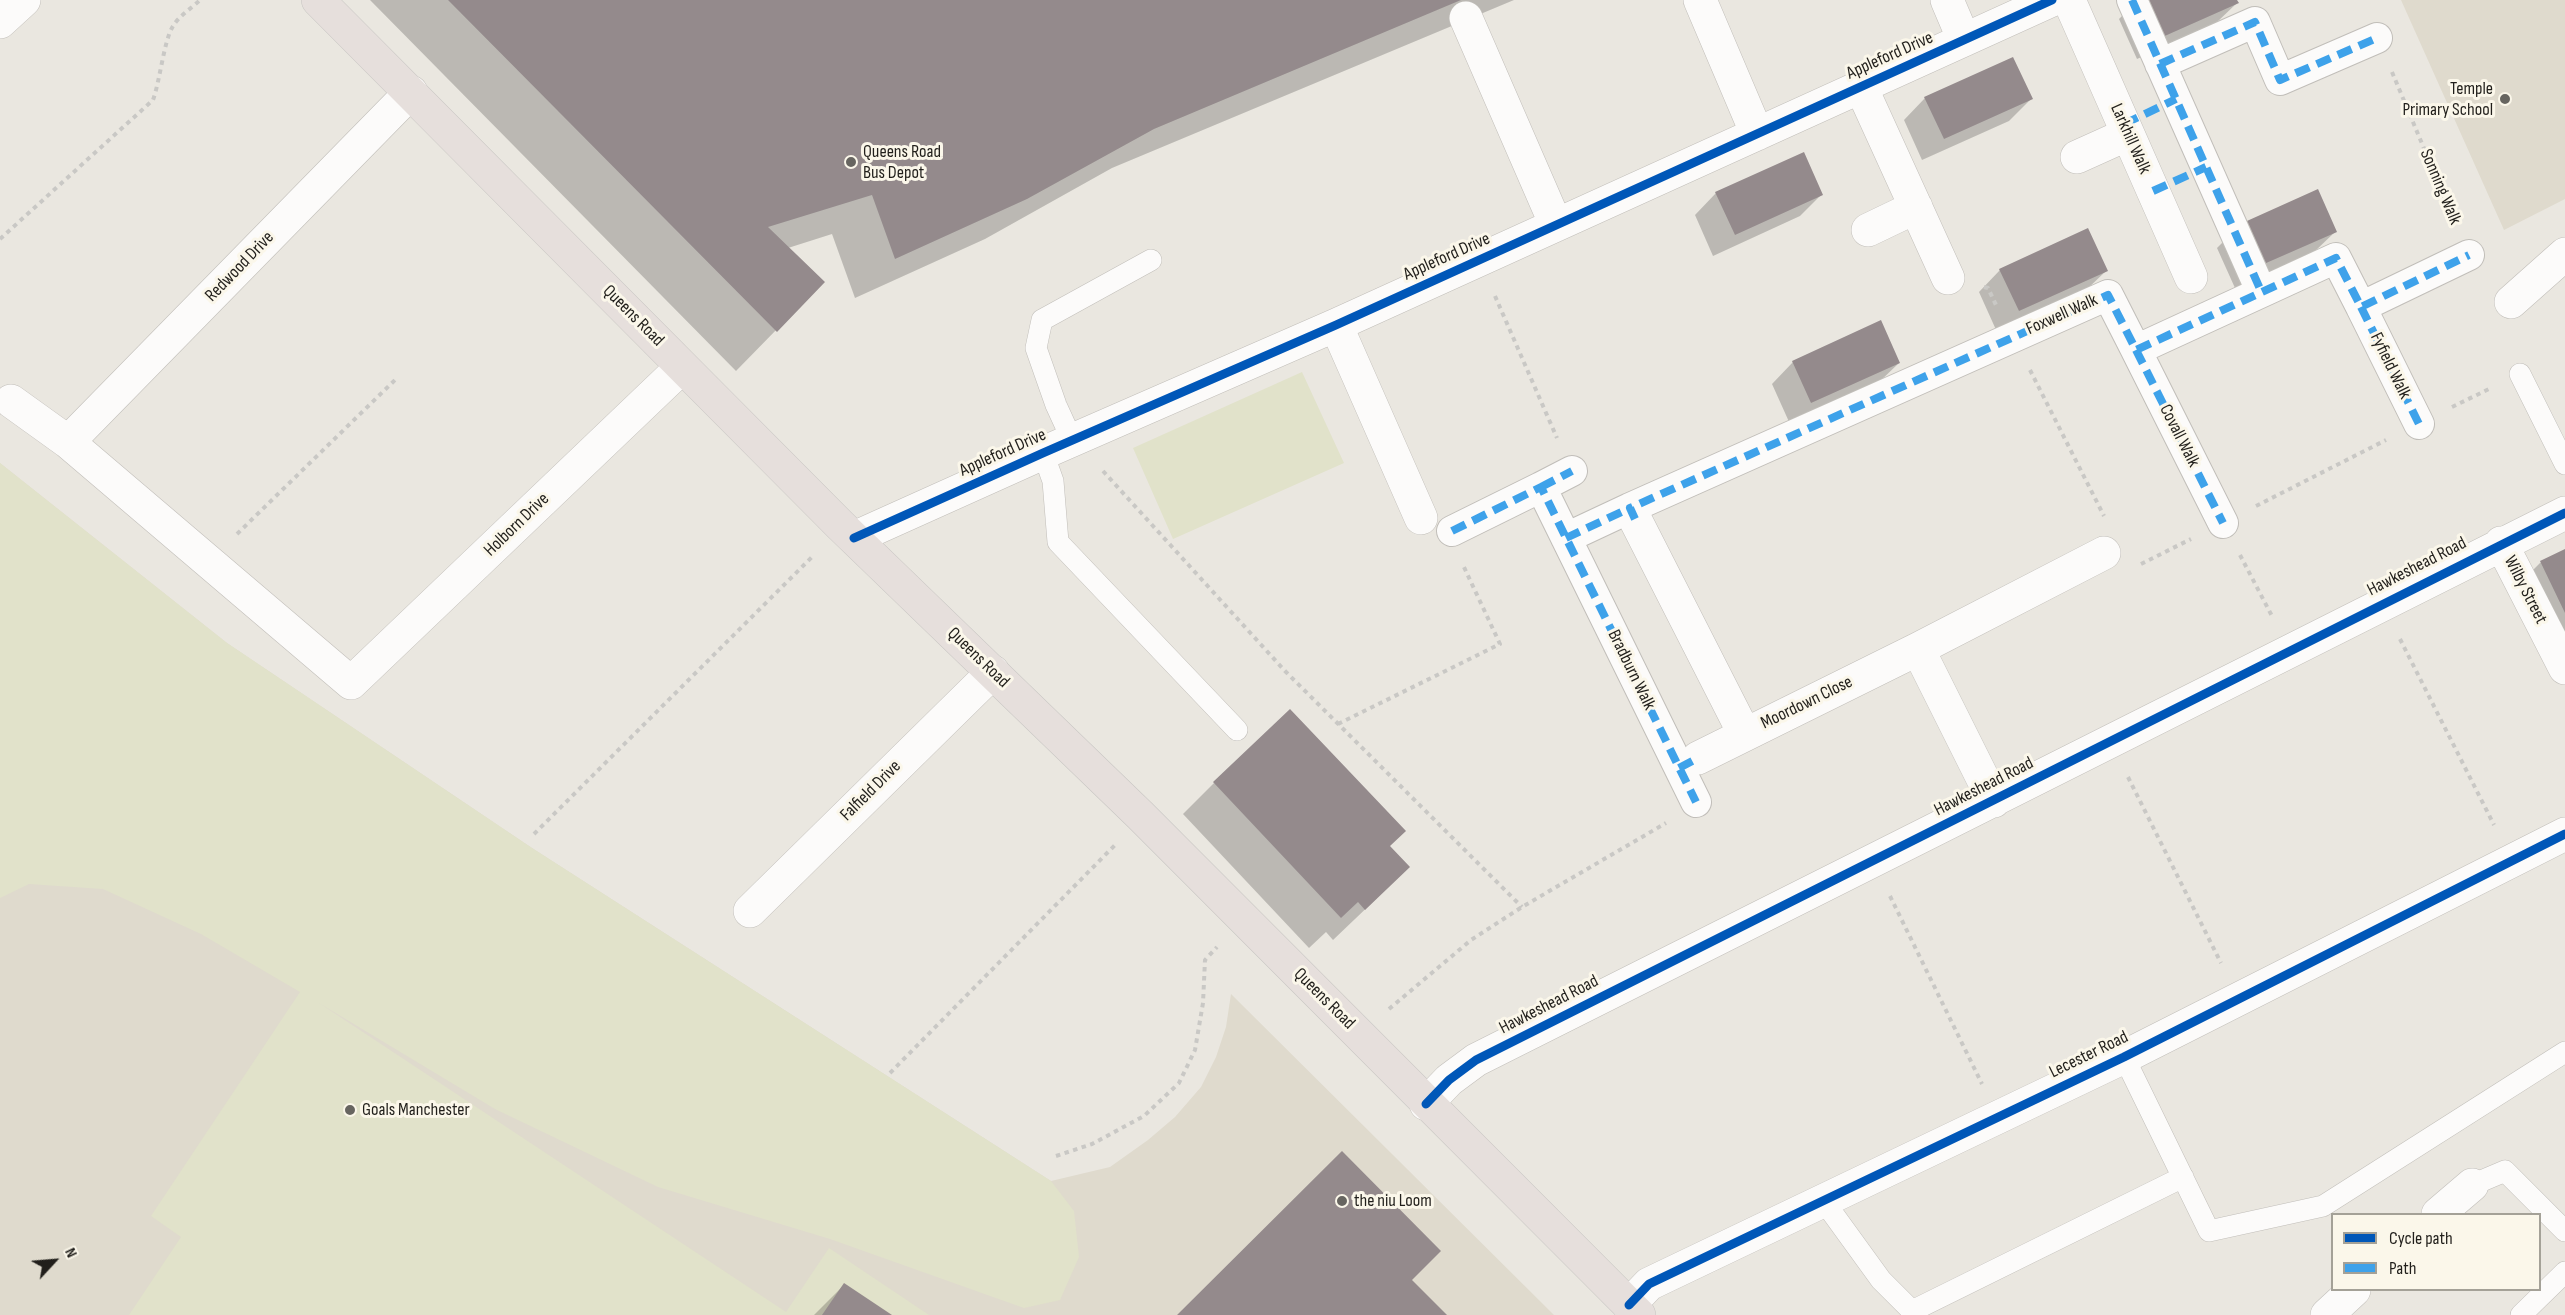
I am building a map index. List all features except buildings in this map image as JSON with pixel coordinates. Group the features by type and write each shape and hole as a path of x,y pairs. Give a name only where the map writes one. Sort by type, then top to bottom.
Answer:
{"highway":[{"name":"Queens Road","path":"318,0 682,367 854,538 1140,814 1426,1104 1634,1310"}],"street":[{"path":"0,22 24,0"},
{"path":"1700,0 1757,134"},
{"path":"1947,0 1964,40"},
{"name":"Appleford Drive","path":"854,538 1336,326 2052,0"},
{"name":"Larkhill Walk","path":"2069,0 2191,277"},
{"path":"2132,0 2260,291"},
{"path":"1466,18 1556,225"},
{"path":"2160,64 2255,22 2280,80 2377,38"},
{"path":"1861,87 1948,278"},
{"name":"Redwood Drive","path":"68,442 411,92"},
{"path":"2077,157 2128,134"},
{"path":"1868,230 1916,207"},
{"path":"2511,302 2565,254"},
{"path":"2136,350 2336,258 2361,307 2469,255"},
{"name":"Foxwell Walk","path":"1566,538 1633,514 2108,295 2136,350"},
{"name":"Fyfield Walk","path":"2361,307 2419,424"},
{"path":"1336,326 1421,518"},
{"name":"Covall Walk","path":"2136,350 2223,523"},
{"name":"Holborn Drive","path":"208,560 351,683 682,367"},
{"path":"11,401 68,442 208,560"},
{"path":"1452,531 1572,471"},
{"path":"1541,487 1566,538"},
{"name":"Hawkeshead Road","path":"1426,1104 1449,1080 1476,1060 1994,801 2501,543 2565,513"},
{"path":"1633,514 1744,733"},
{"name":"Bradburn Walk","path":"1566,538 1696,802"},
{"name":"Wilby Street","path":"2501,543 2565,668"},
{"name":"Moordown Close","path":"1698,758 2115,549"},
{"path":"1918,649 1994,801"},
{"name":"Falfield Drive","path":"750,911 993,672"},
{"name":"Lecester Road","path":"1634,1310 1649,1284 2124,1056 2565,834"},
{"path":"2440,1213 2472,1185"},
{"path":"2327,1315 2353,1291"}],"lane":[{"path":"1077,438 1056,405 1036,348 1042,320 1151,260"},
{"path":"2520,374 2565,464"},
{"path":"1043,453 1053,481 1058,542 1238,730"},
{"path":"2124,1056 2209,1231 2323,1206 2565,1052"},
{"path":"2472,1185 2505,1170 2565,1231"},
{"path":"1823,1200 1881,1280 1914,1313 2183,1177"},
{"path":"2521,1315 2565,1272"}],"path":[{"path":"0,239 153,100 160,80 168,36 174,25 200,0"},
{"path":"1479,261 1572,471"},
{"path":"1948,278 1988,288 2115,549 2223,523 2520,374"},
{"path":"208,560 397,378"},
{"path":"1077,438 1114,483 1285,671 1522,906"},
{"path":"2223,523 2290,650"},
{"path":"1338,724 1500,644 1453,544 1452,531"},
{"path":"534,834 812,557"},
{"path":"2382,603 2512,861"},
{"path":"2110,742 2239,999"},
{"path":"1359,1035 1453,953 1522,906 1651,834 1696,802"},
{"path":"890,1073 1104,857 1140,814"},
{"path":"1873,861 1998,1116"},
{"path":"1056,1156 1092,1144 1144,1116 1179,1083 1195,1050 1203,1003 1205,960 1242,917"}],"shaded area":[{"name":"Temple Primary School","path":"2401,0 2565,0 2565,199 2504,230"},
{"path":"0,463 227,643 532,848 1051,1181 1110,1167 1175,1117 1201,1087 1216,1057 1226,1027 1231,994 1554,1315 0,1315"}],"green space":[{"path":"1302,372 1344,463 1173,539 1133,448"},
{"path":"0,463 227,643 532,848 1051,1181 1074,1211 1079,1257 1060,1300 1024,1308 830,1239 658,1187 495,1109 319,1003 786,1312 829,1248 929,1315 129,1315 181,1237 151,1216 300,992 201,934 103,889 29,884 0,898"}],"marked path":[{"path":"2132,0 2261,291"},
{"path":"2160,64 2255,22 2280,80 2377,38"},
{"path":"2124,124 2176,99"},
{"path":"2153,191 2206,167"},
{"path":"1635,519 1630,508 2108,295 2136,350 2336,258 2361,307 2469,255"},
{"path":"2361,307 2419,424"},
{"path":"2136,350 2223,523"},
{"path":"1541,487 1572,471"},
{"path":"1452,531 1541,487 1696,802"},
{"path":"1566,538 1630,508"},
{"path":"1679,768 1698,758"}],"cycle path":[{"path":"854,538 1336,325 2052,0"},
{"path":"1426,1104 1449,1080 1476,1060 2565,513"},
{"path":"1629,1305 1649,1284 2124,1057 2565,834"}],"place":[{"name":"Temple Primary School","path":"2505,99"},
{"name":"Queens Road Bus Depot","path":"851,162"},
{"name":"Goals Manchester","path":"350,1110"},
{"name":"the niu Loom","path":"1342,1201"}]}
